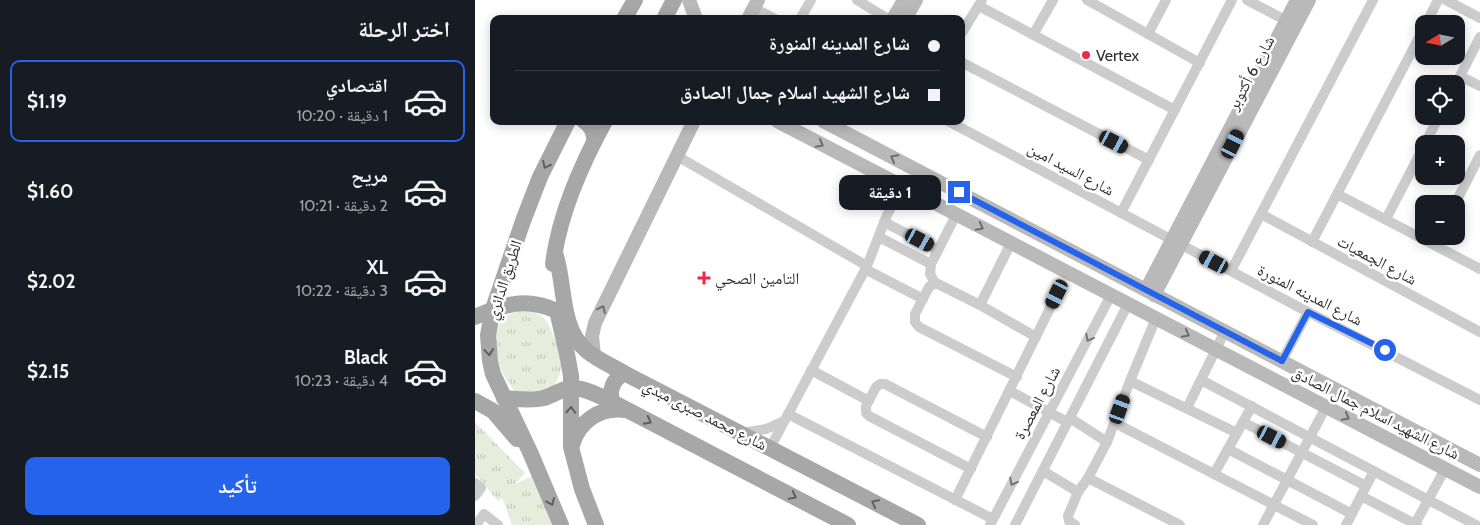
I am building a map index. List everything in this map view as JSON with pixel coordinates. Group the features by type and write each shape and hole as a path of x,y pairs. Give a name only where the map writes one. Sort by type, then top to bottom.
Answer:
{"main road":[{"path":"626,15 635,0"},
{"path":"665,15 674,0"},
{"name":"الطريق الدائري","path":"561,525 530,452 493,374 488,348 489,328 493,309 523,221 541,177 566,125"},
{"path":"589,125 593,129 594,142"},
{"path":"597,525 583,488 571,447 572,388 567,354 553,292 552,272 569,200 588,154 603,125"},
{"name":"شارع محمد صبرى مبدي","path":"555,253 572,329 582,346 594,356 918,525"},
{"path":"475,317 493,309 521,303 539,305 557,311"},
{"path":"612,402 612,385 624,373"},
{"path":"504,398 524,400 542,398 572,388"},
{"name":"شارع محمد صبرى مبدي","path":"572,388 589,392 612,402 848,525"},
{"path":"475,401 493,411 523,447 530,452"},
{"path":"571,447 578,430 591,417 609,410 627,411"}],"street":[{"path":"689,0 695,15"},
{"path":"802,15 811,0"},
{"path":"857,0 881,15"},
{"path":"896,15 905,0"},
{"path":"908,15 917,0"},
{"path":"1033,34 1053,0"},
{"path":"1087,0 1200,62"},
{"path":"1149,34 1166,0"},
{"path":"1121,213 1232,0"},
{"path":"1247,0 1291,23"},
{"name":"شارع 6 أكتوبر","path":"1291,23 1297,0"},
{"name":"شارع 6 أكتوبر","path":"1150,292 1291,23 1309,0"},
{"path":"1231,271 1373,0"},
{"path":"1431,15 1439,0"},
{"path":"1446,0 1480,18"},
{"path":"965,28 981,3 1033,34 1175,110"},
{"path":"1461,75 1480,37"},
{"path":"1313,242 1415,45"},
{"path":"965,64 1149,160"},
{"path":"1465,82 1480,86"},
{"path":"594,356 592,336 595,322 692,125"},
{"name":"شارع الشهيد اسلام جمال الصادق","path":"785,125 1480,487"},
{"name":"شارع الشهيد اسلام جمال الصادق","path":"836,125 1480,465"},
{"name":"شارع السيد امين","path":"956,125 1176,242"},
{"path":"677,156 923,299"},
{"path":"1460,195 1480,156"},
{"path":"1385,219 1415,162"},
{"path":"770,448 866,267 901,187"},
{"path":"1337,194 1385,219 1415,231"},
{"name":"شارع الجمعيات","path":"1261,214 1480,332"},
{"path":"935,284 930,274 931,264 956,215"},
{"path":"885,222 938,250"},
{"path":"879,237 931,264"},
{"path":"1037,257 1047,238"},
{"name":"شارع المدينه المنورة","path":"1176,242 1480,400"},
{"path":"980,305 1011,243"},
{"path":"1444,245 1480,269"},
{"path":"1017,376 919,327 915,322 915,314 929,287 935,284 941,285 1036,337"},
{"path":"955,500 1057,294"},
{"name":"شارع المعصرة","path":"991,522 1111,295"},
{"path":"1015,525 1128,304"},
{"path":"1282,361 1308,312"},
{"path":"1075,525 1067,518 1078,492 1088,478 1107,442 1156,318"},
{"path":"1187,408 1225,331"},
{"path":"811,370 869,401"},
{"path":"1201,380 1477,525"},
{"path":"1130,381 1237,433"},
{"path":"971,469 869,416 866,413 866,408 869,401 878,385 885,384 987,437"},
{"path":"1010,391 1107,442"},
{"path":"1214,474 1252,406"},
{"path":"1263,525 1325,407"},
{"path":"741,433 766,428 786,418"},
{"path":"786,418 955,500 991,522"},
{"path":"1243,422 1366,486"},
{"path":"1115,423 1309,524"},
{"path":"1228,449 1351,514"},
{"path":"1361,496 1416,524 1445,469"},
{"path":"1043,471 1078,492"},
{"path":"1346,525 1374,471"},
{"path":"1088,478 1180,525"},
{"path":"475,483 481,488 475,496"},
{"path":"476,525 484,514 497,525"}],"green space":[{"path":"528,310 535,312 548,323 556,342 561,362 555,384 549,390 538,394 514,391 502,371 496,350 497,331 501,323 507,316"},
{"path":"475,422 525,473 515,484 534,475 553,525 512,525 502,498 498,501 475,474"}],"place":[{"name":"Vertex","path":"1086,55"},
{"name":"التامين الصحي","path":"704,278"}],"route":[{"path":"959,192 1282,361 1308,312 1385,350"}]}
